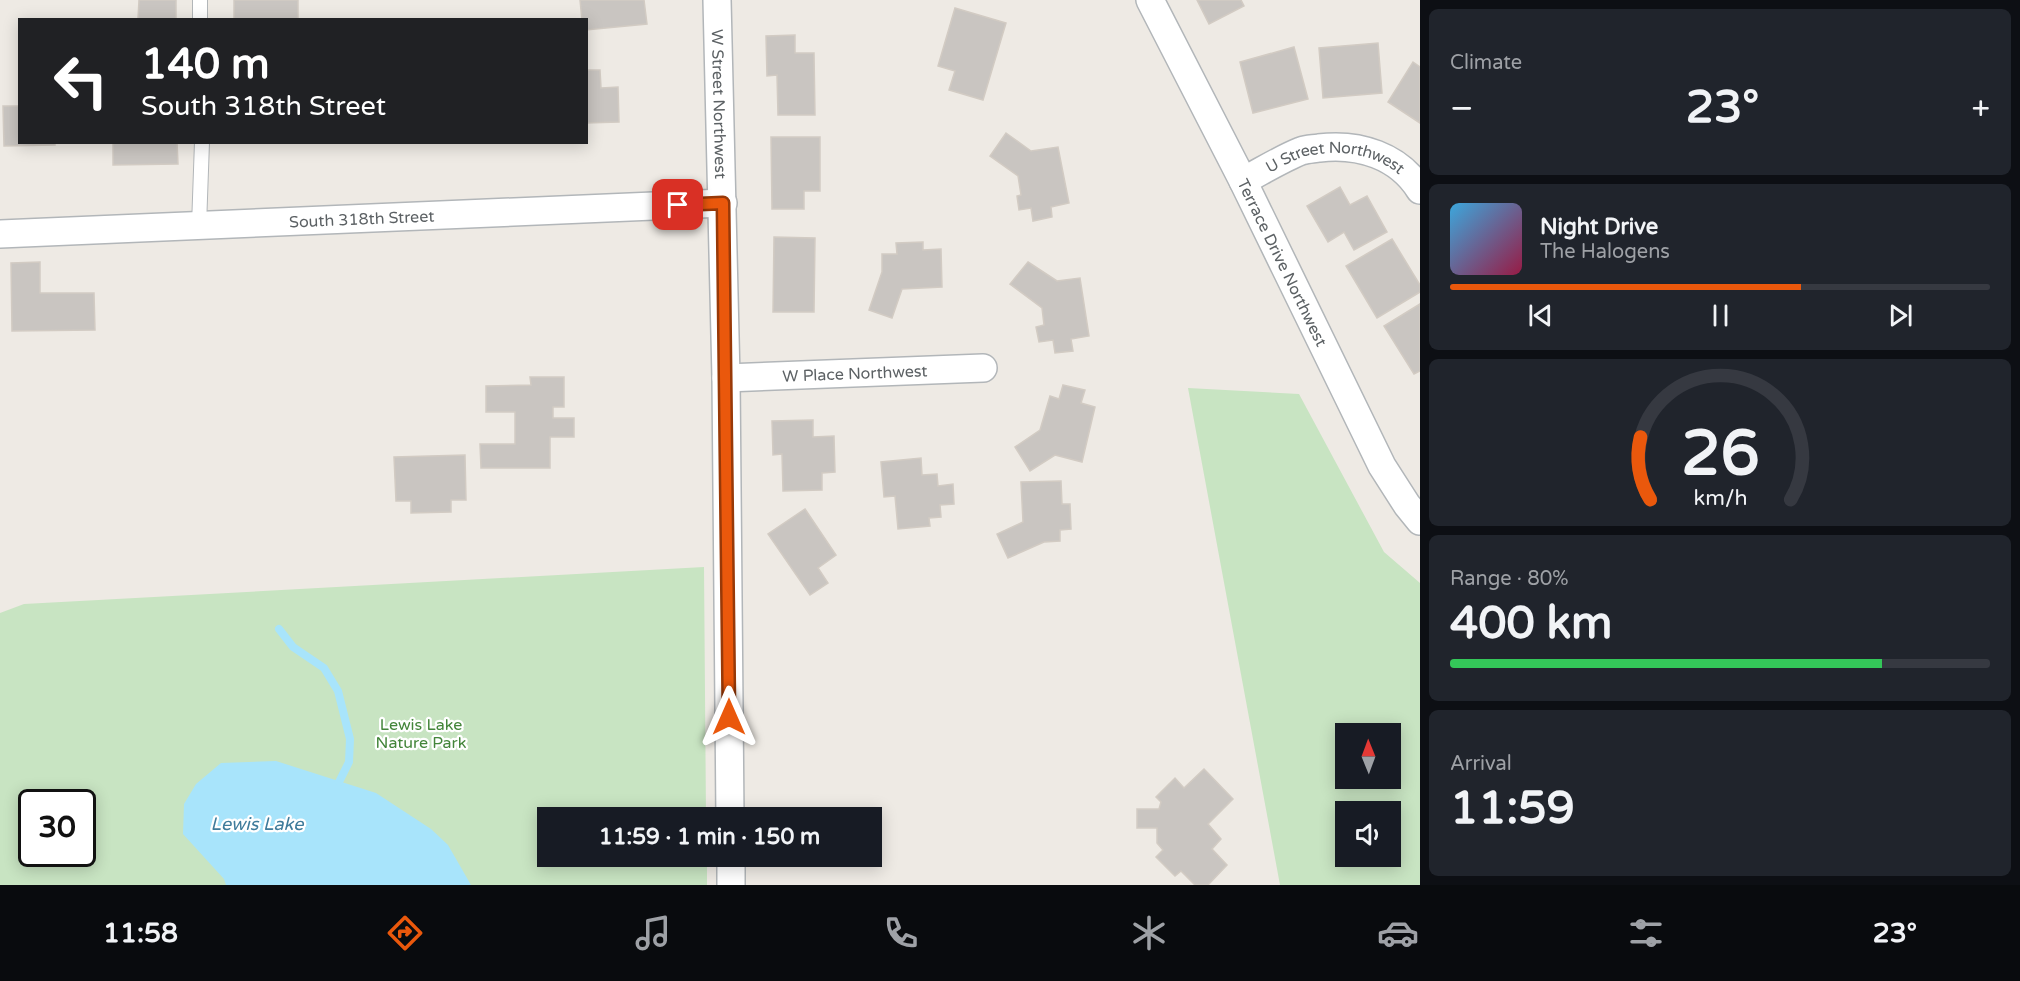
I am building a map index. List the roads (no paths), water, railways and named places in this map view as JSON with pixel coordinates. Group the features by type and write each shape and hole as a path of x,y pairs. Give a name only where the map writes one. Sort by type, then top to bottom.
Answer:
{"street":[{"name":"W Street Northwest","path":"717,0 726,378 730,807"},
{"name":"Terrace Drive Northwest","path":"1150,0 1243,181 1382,466 1420,521"},
{"name":"U Street Northwest","path":"1243,181 1303,150 1334,146 1361,149 1386,157 1412,177 1420,190"},
{"name":"South 318th Street","path":"0,234 723,203"},
{"name":"W Place Northwest","path":"726,378 983,368"}],"lane":[{"path":"200,0 200,18"},
{"path":"200,226 202,144"}],"water":[{"name":"Lewis Lake","path":"276,761 376,793 431,829 448,845 471,885 226,885 224,879 183,834 184,804 196,784 221,763"}],"waterway":[{"path":"279,629 293,647 324,668 338,691 350,739 349,762 339,782"}],"park label":[{"name":"Lewis Lake Nature Park","path":"421,733"}]}
